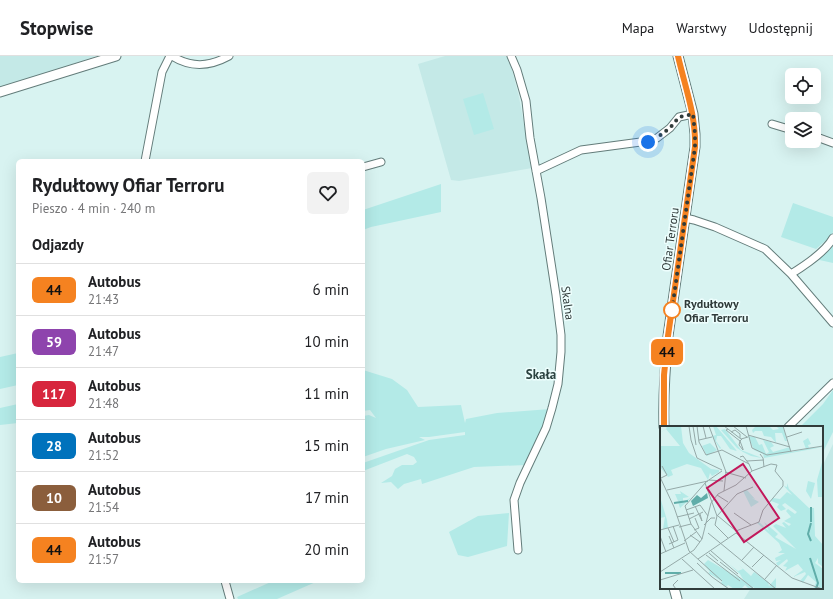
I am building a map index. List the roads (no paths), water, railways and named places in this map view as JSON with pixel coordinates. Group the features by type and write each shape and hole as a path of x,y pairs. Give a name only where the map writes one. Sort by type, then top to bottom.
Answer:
{"street":[{"path":"0,92 116,56"},
{"path":"145,159 162,72 171,56 185,62 198,65 209,64 229,56"},
{"name":"Skalna","path":"511,56 517,70 526,101 530,138 541,198 561,335 558,384 546,428 520,483 514,500 518,550"},
{"name":"Ofiar Terroru","path":"664,426 664,386 668,336 695,147 693,114 678,56"},
{"path":"536,171 581,150 648,142 657,138 666,131 679,117 693,114"},
{"path":"772,124 785,128"},
{"path":"821,139 833,143"},
{"path":"365,166 381,162"},
{"path":"685,218 715,226 766,248 791,274 833,323"},
{"path":"791,274 806,264 830,243 833,238"},
{"path":"789,426 833,383"},
{"path":"226,583 230,599"},
{"path":"674,589 677,599"}],"place":[{"name":"Rydułtowy Ofiar Terroru","path":"672,310"}],"district":[{"name":"Skała","path":"541,374"}]}
